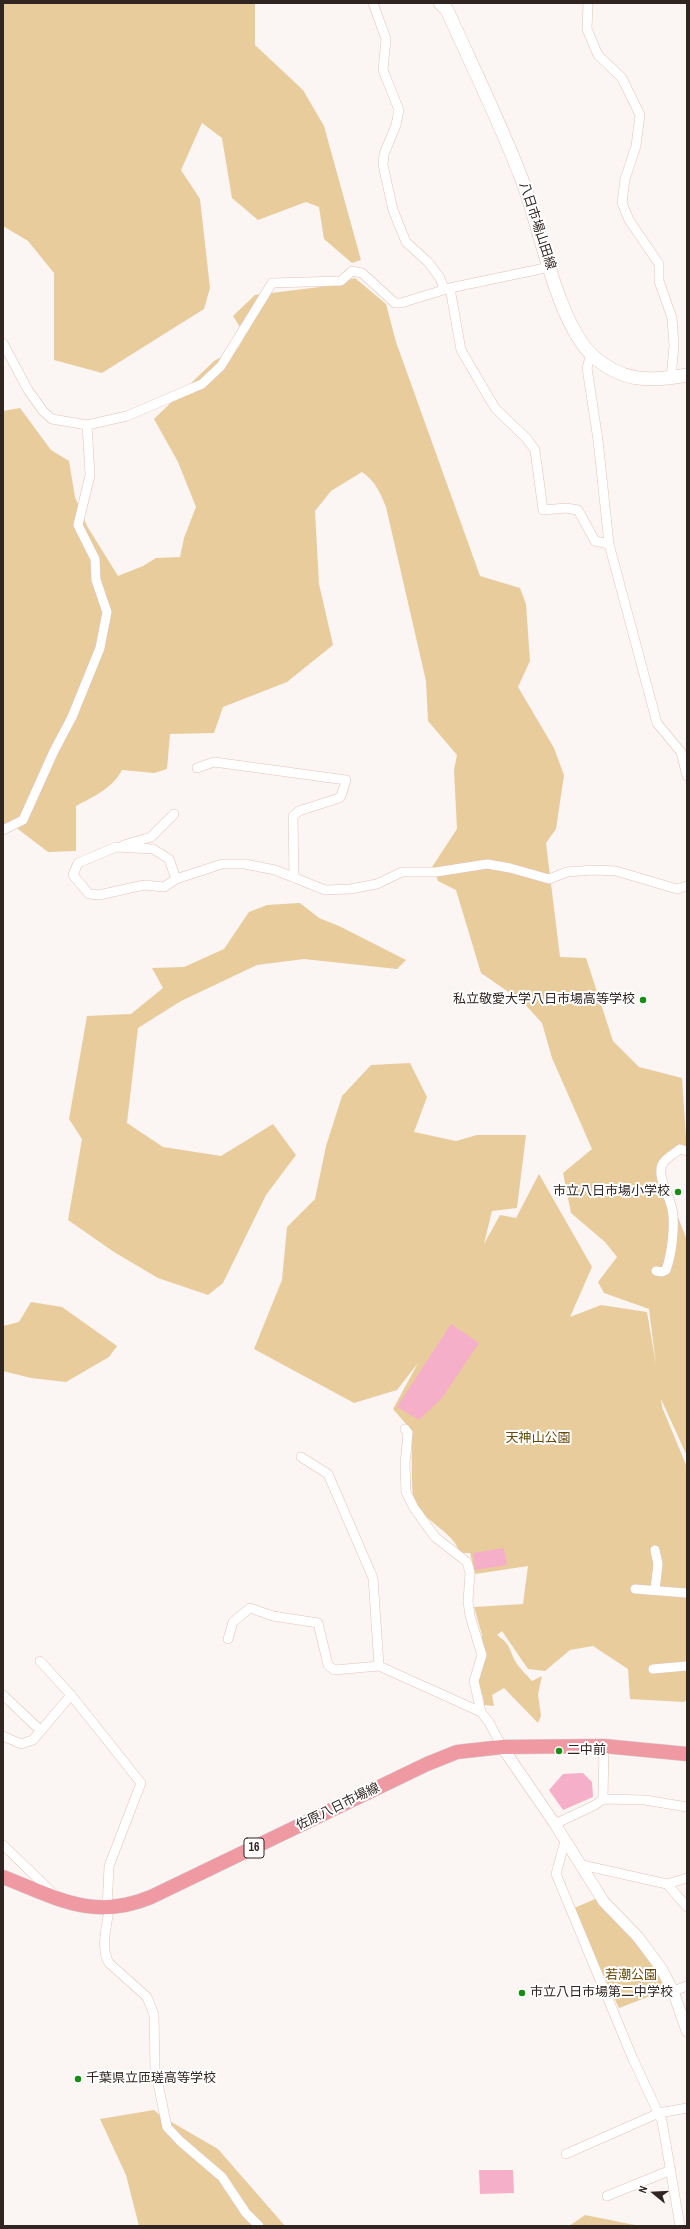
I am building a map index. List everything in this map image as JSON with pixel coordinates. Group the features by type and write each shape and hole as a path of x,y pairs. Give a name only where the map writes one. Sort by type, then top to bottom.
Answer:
{"main road":[{"name":"八日市場山田線","path":"440,3 448,10 524,185 550,267 575,332 591,354 609,368 630,377 650,380 687,375"},
{"name":"佐原八日市場線","path":"3,1877 59,1899 93,1908 108,1909 133,1905 151,1898 427,1764 457,1752 502,1747 604,1746 687,1754"}],"street":[{"path":"373,3 386,39 383,70 398,110 396,125 384,154 383,165 393,210 406,242 428,262 447,288 464,359 476,373 495,408 527,439 535,450 543,510 566,508 578,510 595,541 610,544"},
{"path":"588,3 588,29 598,55 622,78 640,115 636,146 625,178 622,203 629,220 659,264 659,281 672,318 674,346 671,378"},
{"path":"3,343 28,390 43,411 52,419 87,425 128,416 202,384 221,366 272,283 341,281 352,271 362,273 395,303 401,303 447,288 550,267"},
{"path":"591,354 587,368 598,440 610,544 657,723 681,752 687,776"},
{"path":"3,830 23,820 54,750 72,717 101,640 107,612 96,580 95,559 78,525 90,475 87,425"},
{"path":"197,768 214,762 346,780 339,798 299,811 293,816 294,878"},
{"path":"174,814 151,837 116,847 78,863 73,875 89,894 99,895 144,885 164,887 176,879 222,864 245,864 275,870 324,890 350,889 377,884 402,872 436,872 487,864 510,868 549,879 567,872 594,870 616,871 677,889 687,886"},
{"path":"116,847 153,849 169,859 176,879"},
{"path":"656,1271 662,1272 666,1270 672,1248 672,1207 663,1182 661,1167 663,1162 680,1149 687,1151"},
{"path":"405,1429 408,1433 405,1464 406,1492 414,1508 440,1543 467,1562 470,1573 470,1616 482,1655 474,1681 481,1712 489,1722 502,1747 582,1865 604,1902 638,1937 661,1968 673,1991 687,2031"},
{"path":"301,1457 328,1474 373,1578 379,1666"},
{"path":"655,1550 658,1564 655,1590"},
{"path":"635,1589 687,1593"},
{"path":"228,1639 233,1622 250,1608 273,1616 318,1623 328,1665 334,1670 379,1666 481,1712"},
{"path":"40,1661 71,1695 141,1783 109,1866 108,1909 105,1939 106,1957 127,1980 147,1997 154,2015 155,2069 167,2127 180,2141 222,2177 246,2213 259,2226"},
{"path":"653,1669 687,1666"},
{"path":"3,1695 41,1731"},
{"path":"3,1736 21,1744 33,1740 71,1695"},
{"path":"603,1798 604,1746"},
{"path":"555,1824 595,1805 603,1798 645,1800 687,1807"},
{"path":"565,1842 556,1874 633,2059 662,2121 680,2226"},
{"path":"3,1845 59,1899"},
{"path":"582,1865 667,1884 687,1878"},
{"path":"667,1884 687,1907"},
{"path":"673,1991 687,1986"},
{"path":"566,2154 658,2114 687,2108"},
{"path":"607,2196 671,2170"}],"green space":[{"path":"3,3 255,3 255,45 303,90 324,126 361,260 352,263 324,239 319,207 306,202 258,220 232,198 222,138 202,123 181,170 200,199 210,288 204,309 102,373 54,360 54,273 28,241 3,226"},
{"name":"天神山公園","path":"355,278 386,304 396,342 480,576 520,588 526,604 530,661 518,687 554,748 564,775 556,829 546,843 560,957 586,958 613,1041 639,1067 682,1078 687,1151 657,1164 687,1240 687,1456 661,1399 662,1407 687,1467 687,1699 684,1702 630,1699 628,1669 593,1646 570,1650 545,1671 528,1669 502,1631 497,1635 507,1644 515,1661 521,1669 532,1681 542,1676 538,1694 541,1716 538,1723 504,1688 492,1695 494,1706 484,1705 483,1696 478,1688 482,1635 474,1607 523,1604 528,1566 475,1574 470,1553 463,1553 458,1549 450,1537 424,1514 414,1502 412,1479 412,1431 393,1409 418,1363 397,1390 354,1403 254,1349 282,1280 287,1227 315,1199 326,1146 342,1096 371,1065 410,1063 427,1097 414,1132 456,1141 477,1135 526,1135 517,1208 492,1211 484,1244 500,1215 516,1218 539,1174 592,1267 570,1317 601,1305 647,1312 656,1365 649,1309 604,1293 598,1282 617,1257 605,1242 571,1213 563,1173 592,1149 552,1058 542,1023 523,1002 481,973 456,890 438,881 432,867 457,829 454,770 457,755 428,721 426,681 386,507 374,483 362,472 331,491 315,511 319,584 333,645 287,682 223,707 214,733 170,734 167,769 154,773 122,770 108,787 76,806 76,851 48,852 14,826 3,826 3,411 20,408 51,450 69,461 75,497 87,526 118,576 143,566 156,558 180,557 184,538 196,507 178,462 154,419 214,361 239,347 245,335 233,316 255,295 328,286"},
{"path":"300,903 319,918 339,926 406,960 397,969 304,959 257,965 181,1001 138,1028 127,1123 163,1147 221,1156 273,1124 296,1155 266,1195 223,1283 208,1295 158,1278 114,1252 68,1220 82,1139 69,1119 87,1016 131,1014 163,988 152,968 184,967 224,949 249,912 267,905"},
{"path":"31,1302 62,1307 117,1346 109,1357 66,1382 31,1378 3,1371 3,1326 19,1322"},
{"name":"若潮公園","path":"595,1899 651,1960 666,1990 619,2008 572,1909"},
{"path":"154,2110 161,2116 218,2149 285,2226 139,2226 126,2175 100,2119"},
{"path":"585,2215 640,2226 569,2226"}],"shaded area":[{"path":"451,1324 479,1343 442,1398 419,1420 397,1407"},
{"path":"504,1548 507,1565 475,1570 473,1553"},
{"path":"583,1773 592,1782 593,1797 563,1810 549,1790 563,1774"},
{"path":"479,2170 513,2170 514,2193 480,2194"}],"place":[{"name":"私立敬愛大学八日市場高等学校","path":"643,1000"},
{"name":"市立八日市場小学校","path":"678,1192"},
{"name":"二中前","path":"559,1751"},
{"name":"市立八日市場第二中学校","path":"522,1993"},
{"name":"千葉県立匝瑳高等学校","path":"78,2079"}]}
